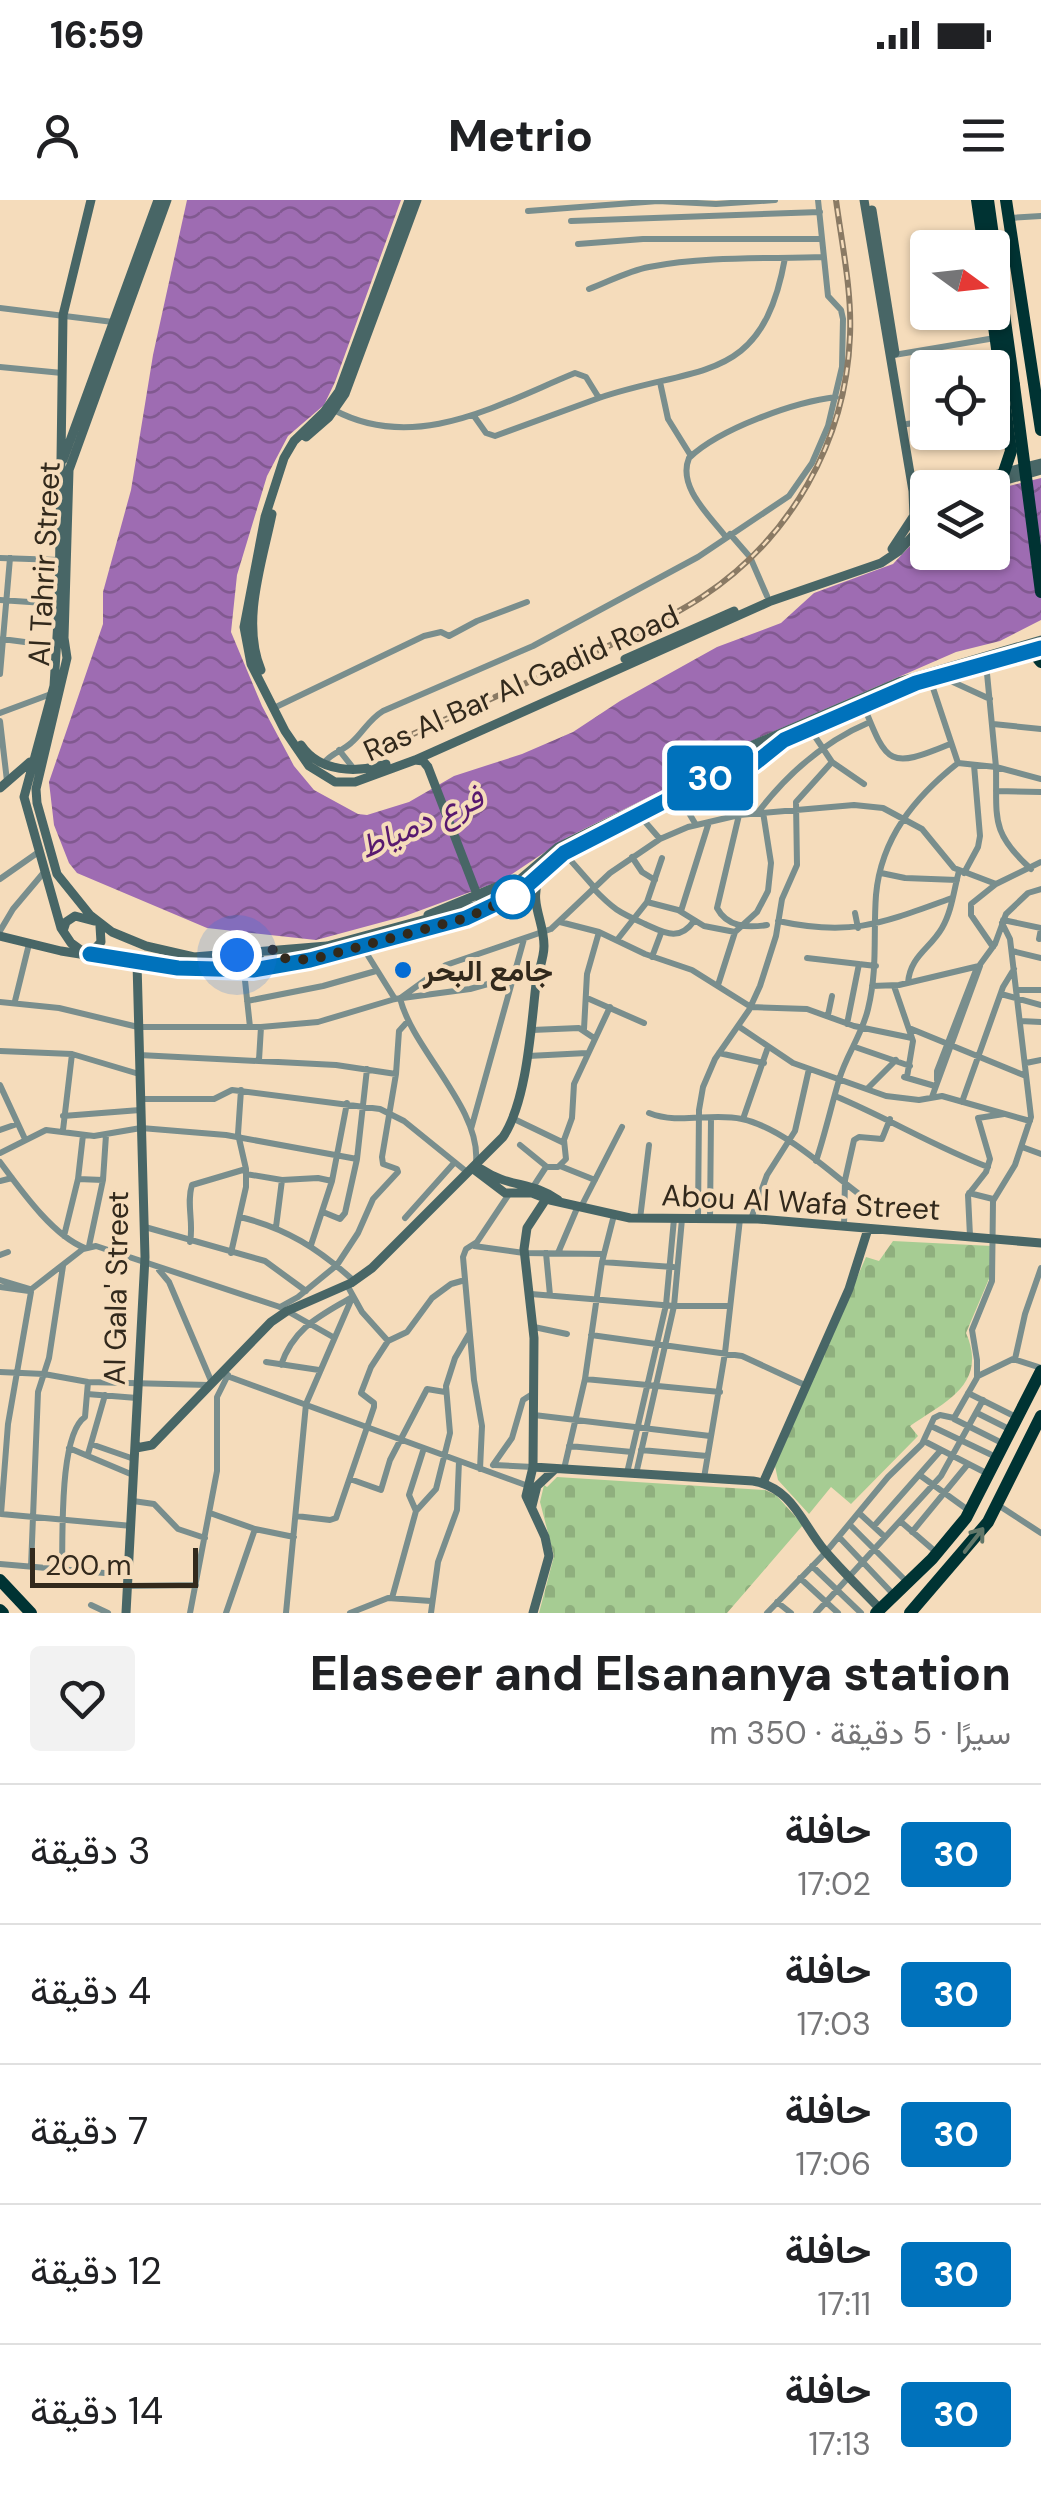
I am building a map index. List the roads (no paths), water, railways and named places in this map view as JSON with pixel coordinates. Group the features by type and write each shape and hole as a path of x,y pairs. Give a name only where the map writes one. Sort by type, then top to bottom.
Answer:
{"highway":[{"path":"978,200 982,230"},
{"path":"991,200 1041,546"},
{"path":"1006,200 1041,430"},
{"path":"995,330 997,350"},
{"path":"1018,384 1041,592"},
{"path":"1010,410 1023,410 1036,398"},
{"path":"878,1611 937,1554 970,1511 1041,1369"},
{"path":"1024,1402 1026,1419 1034,1422 1040,1417"},
{"path":"910,1613 976,1539 998,1505 1040,1417"},
{"path":"1010,1432 1026,1447"},
{"path":"912,1579 926,1577 932,1589"},
{"path":"0,1580 32,1613"}],"street":[{"name":"Al Tahrir Street","path":"91,200 63,315 60,675 36,789 37,804 62,881 99,924"},
{"name":"Al Tahrir Street","path":"61,466 158,200"},
{"name":"Al Tahrir Street","path":"59,652 69,470 167,200"},
{"name":"Ras Al Bar Al Gadid Road","path":"413,200 348,388 334,410 292,454 276,498 245,617 248,655 285,731 305,762 321,769 382,766 430,747 767,596 879,558 898,544 910,522"},
{"path":"528,212 658,201 716,204 775,200"},
{"path":"321,769 383,711 533,646 682,566 789,496 812,463 828,426 842,367 844,323 841,310 828,296 818,200"},
{"path":"867,200 910,471"},
{"path":"572,221 820,212"},
{"path":"1008,218 1041,216"},
{"path":"578,244 643,239 822,239"},
{"path":"589,290 648,267 734,257 824,257"},
{"path":"474,416 486,432 495,436 599,398 707,371 736,356 764,326 786,258"},
{"path":"0,308 114,322"},
{"name":"Ras Al Bar Al Gadid Road","path":"369,324 336,396 286,452 270,496 252,630 257,661 278,706 304,750 335,782 346,783 416,760 771,601 880,563 910,539"},
{"path":"893,356 996,338"},
{"path":"893,356 915,470"},
{"path":"0,367 62,373"},
{"path":"334,410 352,421 399,428 446,424 575,373 586,377 599,398"},
{"path":"660,382 668,418 691,456"},
{"path":"767,596 750,557 686,480 686,466 704,444 734,428 807,402 836,397"},
{"path":"1010,471 1041,467"},
{"path":"1010,478 1041,467"},
{"path":"0,558 59,560"},
{"path":"0,674 3,600 10,558"},
{"path":"3,600 58,604"},
{"path":"278,706 424,636 441,632 448,636 527,602"},
{"path":"1,639 59,652"},
{"path":"46,870 9,908 0,933 29,944 137,963 244,971 310,960 480,912 512,898 564,853 722,772 765,756 780,742 934,677 986,662 1039,653"},
{"path":"90,954 71,943 63,932 72,918 79,916 135,943 211,958 327,946 478,905 523,878 558,847 668,793 758,742 915,676 1039,653"},
{"path":"986,662 994,724 996,812 1003,841 1031,869"},
{"name":"Al Tahrir Street","path":"60,675 24,796 63,932"},
{"path":"934,677 992,700"},
{"path":"934,677 958,763"},
{"path":"0,713 52,694"},
{"path":"863,704 880,746 896,759 911,760 950,744"},
{"path":"0,721 3,785"},
{"path":"718,985 735,932 764,903 771,879 760,812 786,778 821,749 870,722"},
{"path":"994,724 1041,730"},
{"path":"810,729 832,762 864,784"},
{"path":"758,742 757,750 765,756"},
{"path":"339,750 351,769 343,776 346,783"},
{"path":"432,753 437,785"},
{"path":"734,754 744,758 740,768"},
{"path":"3,785 32,760"},
{"path":"416,760 426,764 437,785 480,896"},
{"path":"698,1219 703,1087 760,986 782,899 797,865 798,798 832,762"},
{"path":"816,1161 839,1080 862,1028 876,966 880,873 903,816 936,780 958,763 996,767 1041,779"},
{"path":"908,983 911,963 941,930 960,874 978,848 974,765"},
{"path":"996,792 1041,792"},
{"path":"680,796 696,824"},
{"path":"399,998 446,965 543,933 632,858 696,824 760,812 862,805 903,816 925,831 960,874"},
{"path":"740,815 717,908 731,923 766,925"},
{"path":"640,816 660,840"},
{"path":"680,911 710,822"},
{"path":"0,878 40,850"},
{"path":"564,853 615,911 661,933 677,935 694,922"},
{"path":"632,858 642,872 656,880"},
{"path":"616,940 647,902 662,858"},
{"path":"993,948 970,908 996,884 1041,862"},
{"path":"880,873 909,879 960,874 996,884"},
{"path":"284,1309 350,1283 376,1264 500,1140 512,1118 532,1030 544,948 534,904 540,875"},
{"path":"419,922 523,878"},
{"path":"52,898 58,903 65,900 62,881"},
{"path":"932,1097 937,1072 980,966 993,948 1003,922 1028,893 1041,889"},
{"path":"778,921 828,930 858,928 952,898"},
{"path":"647,902 680,911 694,922 735,932"},
{"path":"855,913 858,928"},
{"path":"560,922 598,932 692,970 751,1006 796,1007 846,1024 912,1038"},
{"path":"1003,922 1041,928 1039,939"},
{"path":"952,1419 977,1377 972,1330 992,1281 993,1199 1012,1172 1031,1121 1012,951 1003,922"},
{"path":"90,954 101,942 99,924"},
{"path":"584,1029 587,974 598,932"},
{"path":"652,957 661,933"},
{"path":"471,1129 524,938"},
{"path":"16,1002 29,944"},
{"path":"362,946 376,971 399,998 408,1021 471,1129 476,1153 472,1168"},
{"path":"278,949 283,958 310,960"},
{"path":"1012,951 1040,955"},
{"path":"237,955 261,960 264,969"},
{"path":"807,958 876,966"},
{"name":"Al Gala' Street","path":"126,1613 145,1226 137,963"},
{"path":"846,1024 859,964"},
{"path":"872,986 894,986 980,966"},
{"path":"962,1102 1001,994 1014,969"},
{"path":"0,1002 59,1008 138,1027 261,1027 318,1022 399,998 470,989 540,970"},
{"path":"244,971 250,1027"},
{"path":"247,1002 376,971"},
{"path":"894,986 912,1038 905,1077 936,1083"},
{"path":"1016,990 1041,990"},
{"path":"1001,994 1041,1006"},
{"path":"828,1015 832,996"},
{"path":"587,998 644,1023"},
{"path":"560,1166 567,1155 564,1143 572,1115 574,1084 610,1007"},
{"path":"91,1444 136,1454 152,1445 284,1309 337,1265 358,1233 372,1198 398,1172 382,1162 399,1031 408,1021"},
{"path":"1020,1021 1041,1022"},
{"path":"738,1026 790,1062 893,1098 942,1096 1031,1121"},
{"path":"259,1060 261,1027"},
{"path":"909,1028 1028,1076"},
{"path":"532,1030 584,1029 594,1038"},
{"path":"743,1119 768,1047"},
{"path":"855,1047 910,1066"},
{"path":"0,1050 72,1054 139,1074"},
{"path":"527,1056 587,1053"},
{"path":"719,1053 764,1063"},
{"path":"63,1130 72,1054"},
{"path":"139,1055 259,1060 396,1074"},
{"path":"867,1089 896,1060"},
{"path":"1026,1063 1041,1060"},
{"path":"323,1212 344,1217 357,1159 367,1069"},
{"path":"704,1478 746,1219 796,1128 809,1069"},
{"path":"0,1085 25,1139"},
{"path":"63,1116 214,1098 228,1090 348,1103 389,1112 454,1162 472,1168"},
{"path":"231,1253 246,1171 238,1136 241,1090"},
{"path":"835,1096 988,1168"},
{"path":"311,1245 339,1155 348,1103"},
{"path":"649,1113 666,1118 743,1119 789,1142 859,1194"},
{"path":"970,1236 969,1194 988,1168 989,1151 978,1118 1005,1114"},
{"path":"512,1118 564,1143"},
{"path":"710,1219 711,1118"},
{"path":"844,1226 845,1183 854,1139 882,1138 890,1119"},
{"path":"0,1130 17,1124"},
{"path":"558,1253 622,1127"},
{"path":"0,1152 46,1130 83,1136 141,1128 238,1136 357,1159"},
{"path":"106,1135 102,1180 87,1247 31,1290 8,1424 1,1514 132,1526"},
{"path":"64,1236 78,1179 83,1136"},
{"path":"520,1145 547,1167 560,1166 595,1180"},
{"path":"640,1219 649,1146"},
{"path":"1022,1147 1041,1154"},
{"path":"0,1162 64,1236 87,1247 284,1309 333,1337"},
{"path":"405,1218 454,1162"},
{"path":"533,1187 547,1167"},
{"name":"Abou Al Wafa Street","path":"472,1168 502,1182 533,1187 560,1201"},
{"name":"Abou Al Wafa Street","path":"472,1168 495,1188 509,1194 529,1192 640,1219 746,1219 1041,1243"},
{"path":"190,1242 192,1185 246,1171 282,1180 332,1181"},
{"path":"0,1181 12,1178"},
{"path":"78,1179 102,1180"},
{"path":"276,1226 282,1180"},
{"path":"482,1469 482,1426 463,1254 473,1246 509,1194"},
{"path":"969,1194 993,1199"},
{"path":"532,1488 534,1327 524,1253 528,1228 546,1199"},
{"path":"533,1613 549,1556 546,1537 526,1498 544,1477 560,1468 569,1446 585,1379 602,1258 614,1215"},
{"path":"240,1218 276,1226 337,1265 350,1283 352,1297 388,1341"},
{"path":"632,1474 632,1452 642,1429 670,1305 678,1219"},
{"path":"145,1226 266,1261 306,1291"},
{"path":"763,1483 848,1289 868,1228"},
{"path":"473,1246 675,1267"},
{"path":"546,1253 550,1295"},
{"path":"30,1567 37,1398 49,1358 64,1264"},
{"path":"1014,1359 1041,1268"},
{"path":"158,1269 169,1282 211,1384"},
{"path":"296,1516 333,1520 374,1405 361,1390 388,1341 407,1332 432,1298 451,1284 465,1280"},
{"path":"0,1284 31,1290"},
{"path":"531,1294 730,1306"},
{"path":"281,1364 290,1341 308,1322 352,1297"},
{"path":"286,1613 306,1404 352,1297"},
{"path":"534,1327 567,1334"},
{"path":"392,1598 416,1511 434,1492 445,1456 450,1433 445,1392 455,1358 470,1334"},
{"path":"591,1335 725,1353 760,1362 808,1386"},
{"path":"977,1377 1014,1359 1041,1369"},
{"path":"266,1362 319,1370"},
{"path":"190,1613 218,1459 216,1406 219,1389 233,1364"},
{"path":"0,1372 88,1382 211,1384"},
{"path":"227,1376 532,1488"},
{"path":"585,1379 720,1392"},
{"path":"62,1569 69,1448 79,1421 85,1417 88,1382"},
{"path":"350,1480 381,1490 390,1460 427,1389 445,1392"},
{"path":"493,1465 512,1438 523,1400 534,1393"},
{"path":"968,1393 983,1400 1010,1432"},
{"path":"87,1394 138,1398"},
{"path":"88,1454 105,1395"},
{"path":"198,1396 216,1406"},
{"path":"816,1613 933,1485 954,1457 983,1400"},
{"path":"976,1413 1010,1432"},
{"path":"534,1414 710,1436"},
{"path":"767,1613 924,1442 938,1415 969,1427 1010,1432"},
{"path":"931,1426 998,1458"},
{"path":"632,1474 642,1450 642,1429"},
{"path":"924,1442 990,1475"},
{"path":"569,1446 632,1452"},
{"path":"69,1448 134,1475"},
{"path":"416,1511 409,1495 424,1448"},
{"path":"642,1450 707,1456"},
{"path":"874,1526 941,1450"},
{"path":"431,1613 438,1562 456,1514 458,1460"},
{"path":"912,1532 968,1464"},
{"path":"482,1469 493,1465 560,1468 763,1483 790,1500 826,1552 878,1611"},
{"path":"921,1476 970,1511"},
{"path":"910,1488 922,1498"},
{"path":"133,1501 154,1504 178,1529 205,1538"},
{"path":"998,1505 1041,1533"},
{"path":"210,1513 255,1529 294,1537"},
{"path":"860,1513 886,1537"},
{"path":"900,1521 937,1554"},
{"path":"850,1524 912,1579"},
{"path":"226,1613 255,1529"},
{"path":"839,1537 895,1595"},
{"path":"0,1564 62,1569 128,1581 196,1585"},
{"path":"812,1566 861,1613"},
{"path":"800,1578 838,1613"},
{"path":"350,1613 392,1598 431,1602"},
{"path":"777,1602 791,1613"},
{"path":"91,1605 108,1613"}],"water":[{"name":"فرع دمياط","path":"187,200 401,200 324,405 288,436 267,476 237,575 231,632 262,706 294,766 314,790 358,814 367,815 409,802 454,776 573,732 717,647 781,623 814,593 893,564 910,546 910,570 1010,570 1010,486 1041,478 1041,620 1000,641 956,652 733,749 661,791 566,838 503,880 405,916 316,940 207,928 77,873 54,825 49,782 103,624 103,592 131,490 153,355"}],"railway":[{"path":"413,734 618,642 686,607 762,547 786,517 825,450 846,375 850,302 836,200"}],"place":[{"name":"جامع البحر","path":"403,970"}]}
